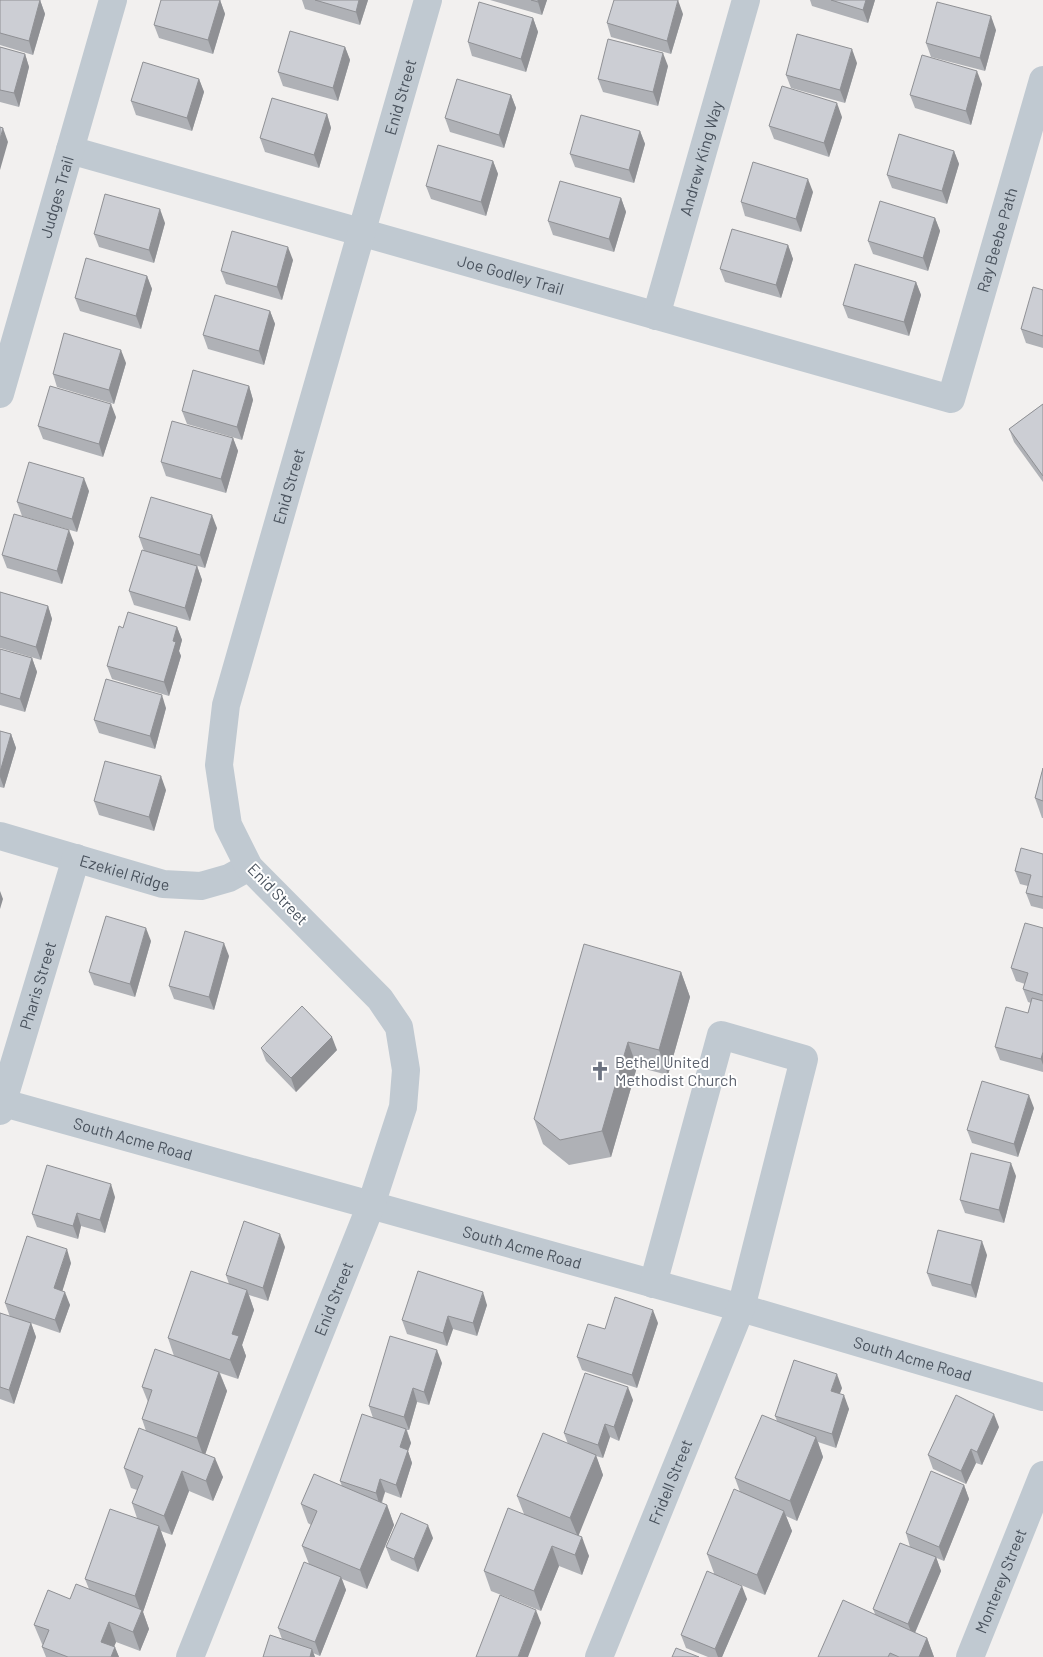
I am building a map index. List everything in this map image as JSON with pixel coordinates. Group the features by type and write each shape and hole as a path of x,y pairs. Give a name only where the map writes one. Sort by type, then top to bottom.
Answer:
{"street":[{"name":"Judges Trail","path":"0,394 113,0"},
{"name":"Enid Street","path":"190,1657 371,1205 403,1107 406,1070 398,1027 380,999 249,867 228,825 219,765 226,705 428,0"},
{"name":"Andrew King Way","path":"656,316 746,0"},
{"name":"Ray Beebe Path","path":"951,399 1043,80"},
{"name":"Joe Godley Trail","path":"70,150 951,399"},
{"name":"Ezekiel Ridge","path":"0,836 163,884 201,886 228,878 249,867"},
{"name":"Pharis Street","path":"1,1105 76,858"},
{"name":"Fridell Street","path":"599,1657 742,1308 804,1059 721,1035 653,1284"},
{"name":"South Acme Road","path":"1,1105 742,1308 1043,1397"},
{"name":"Monterey Street","path":"970,1657 1043,1475"}],"building":[{"path":"0,0 40,0 29,41 0,33"},
{"path":"161,0 220,0 208,40 154,25"},
{"path":"315,0 359,0 356,12"},
{"path":"614,0 678,0 667,41 607,23"},
{"path":"831,0 866,0 863,10"},
{"path":"479,2 533,18 521,59 468,42"},
{"path":"937,2 991,16 980,58 926,43"},
{"path":"290,31 345,47 333,88 278,72"},
{"path":"797,34 852,49 840,90 786,75"},
{"path":"608,39 663,53 653,92 598,79"},
{"path":"0,47 25,54 14,93 0,90"},
{"path":"922,55 977,71 966,111 910,95"},
{"path":"143,62 199,79 187,118 131,101"},
{"path":"457,79 511,95 499,135 445,118"},
{"path":"782,86 837,103 824,143 769,126"},
{"path":"272,98 327,114 314,155 260,138"},
{"path":"581,115 640,131 629,170 570,154"},
{"path":"0,127 3,128 0,139"},
{"path":"899,134 954,151 942,191 887,175"},
{"path":"438,145 493,161 481,202 426,186"},
{"path":"753,162 808,179 796,219 741,202"},
{"path":"560,181 621,198 609,239 548,221"},
{"path":"105,194 160,209 149,250 94,234"},
{"path":"880,201 935,218 923,258 868,241"},
{"path":"732,229 788,245 776,285 720,269"},
{"path":"232,231 288,247 277,287 221,271"},
{"path":"86,258 147,276 136,316 75,298"},
{"path":"855,264 916,282 904,322 843,305"},
{"path":"1033,287 1043,290 1043,336 1021,329"},
{"path":"215,295 270,311 259,351 203,335"},
{"path":"64,333 121,350 109,390 53,374"},
{"path":"193,370 249,386 237,427 182,411"},
{"path":"50,386 111,404 99,444 38,426"},
{"path":"1043,404 1043,476 1009,429"},
{"path":"172,421 233,438 221,479 161,462"},
{"path":"29,462 84,478 72,519 17,502"},
{"path":"151,497 212,515 200,555 139,537"},
{"path":"14,514 69,530 57,571 2,555"},
{"path":"142,550 197,566 185,608 129,591"},
{"path":"0,592 48,606 36,647 0,636"},
{"path":"128,612 177,627 173,641 176,642 164,682 107,666 119,626 123,628"},
{"path":"0,649 32,658 20,699 0,693"},
{"path":"106,679 162,695 150,736 94,720"},
{"path":"0,731 11,734 0,772"},
{"path":"105,761 161,776 149,817 94,801"},
{"path":"1043,768 1043,801 1035,798"},
{"path":"1021,848 1043,854 1043,897 1026,893 1031,875 1015,871"},
{"path":"106,916 146,928 130,984 89,972"},
{"path":"1025,923 1043,928 1043,995 1023,989 1028,973 1011,968"},
{"path":"185,931 224,943 209,997 169,986"},
{"name":"Bethel United Methodist Church","path":"584,944 681,972 659,1050 628,1042 602,1131 560,1140 534,1119"},
{"path":"1032,998 1043,1001 1043,1052 1041,1059 995,1047 1006,1007 1028,1013"},
{"path":"302,1006 332,1037 291,1078 261,1048"},
{"path":"982,1081 1029,1095 1014,1144 967,1130"},
{"path":"971,1153 1011,1163 999,1210 960,1200"},
{"path":"47,1165 111,1184 100,1220 77,1213 73,1226 32,1214"},
{"path":"244,1221 280,1234 263,1288 226,1275"},
{"path":"938,1230 982,1241 971,1285 927,1273"},
{"path":"27,1236 67,1249 54,1288 65,1292 55,1320 5,1303"},
{"path":"191,1271 247,1290 232,1334 239,1336 230,1360 168,1338"},
{"path":"418,1271 483,1292 473,1323 448,1316 443,1333 402,1320"},
{"path":"615,1297 653,1310 632,1375 577,1357 588,1324 605,1329"},
{"path":"0,1313 31,1323 9,1390 0,1387"},
{"path":"390,1336 437,1350 424,1392 413,1388 404,1417 369,1406"},
{"path":"155,1349 219,1372 197,1438 142,1419 152,1390 142,1387"},
{"path":"794,1360 837,1374 831,1391 844,1395 832,1434 775,1416"},
{"path":"585,1373 628,1387 614,1427 605,1424 598,1445 564,1433"},
{"path":"956,1395 994,1414 977,1452 971,1449 961,1471 928,1455"},
{"path":"362,1414 406,1429 400,1447 408,1450 396,1485 380,1479 376,1493 340,1481"},
{"path":"762,1415 816,1437 790,1501 735,1478"},
{"path":"139,1428 215,1458 206,1481 182,1471 164,1516 132,1503 143,1476 124,1468"},
{"path":"543,1433 596,1455 570,1518 517,1496"},
{"path":"931,1471 964,1485 939,1547 906,1533"},
{"path":"314,1474 387,1505 360,1570 302,1546 317,1511 301,1504"},
{"path":"734,1489 784,1511 757,1575 707,1554"},
{"path":"508,1508 582,1537 575,1555 552,1546 534,1591 484,1571"},
{"path":"110,1509 159,1526 135,1596 85,1579"},
{"path":"401,1513 428,1525 414,1559 386,1547"},
{"path":"900,1543 936,1557 908,1624 873,1609"},
{"path":"304,1562 341,1577 315,1642 278,1628"},
{"path":"707,1571 742,1586 715,1649 681,1635"},
{"path":"76,1584 142,1610 133,1632 109,1622 101,1642 115,1647 111,1657 68,1657 42,1647 49,1630 34,1625 48,1590 70,1599"},
{"path":"500,1595 536,1610 518,1657 476,1657"},
{"path":"843,1600 927,1638 919,1657 899,1657 890,1653 888,1657 818,1657"},
{"path":"270,1635 312,1649 310,1657 263,1657"},
{"path":"676,1648 699,1657 672,1657"}],"place":[{"name":"Bethel United Methodist Church","path":"600,1071"}]}
